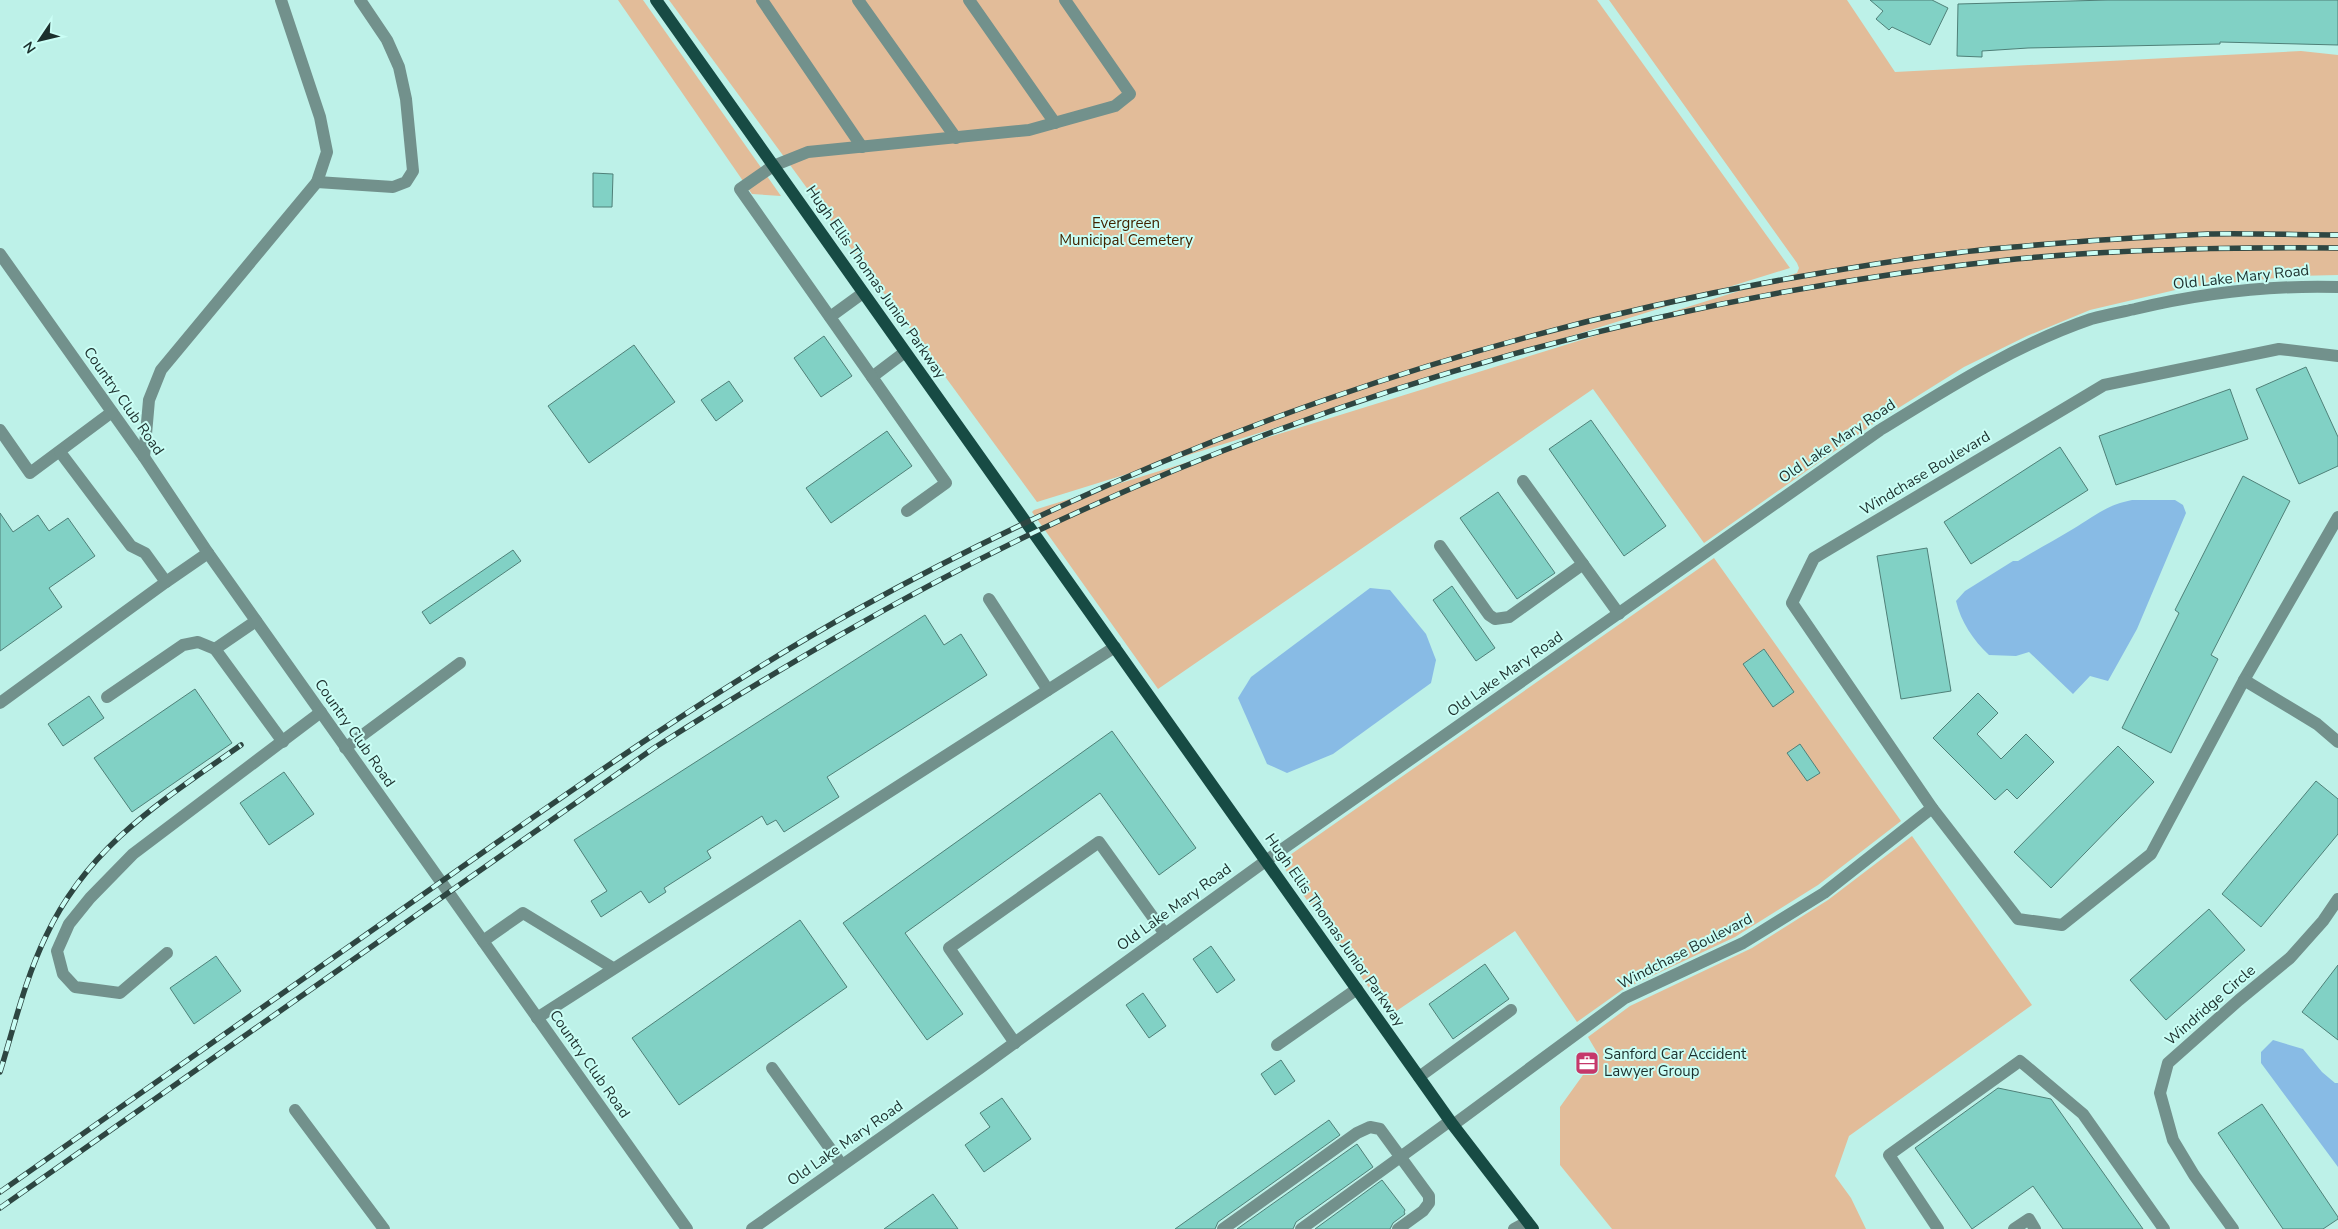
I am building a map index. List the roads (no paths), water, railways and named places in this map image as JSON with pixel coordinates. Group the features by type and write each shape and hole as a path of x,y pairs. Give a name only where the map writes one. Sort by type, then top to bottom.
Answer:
{"main road":[{"name":"Hugh Ellis Thomas Junior Parkway","path":"656,0 1267,860 1451,1123 1530,1226"}],"street":[{"path":"144,457 149,400 161,370 317,182 327,152 320,117 281,0"},
{"path":"317,182 393,187 406,182 413,171 406,99 399,67 387,40 360,0"},
{"path":"762,0 862,147"},
{"path":"858,0 956,138"},
{"path":"969,0 1055,123"},
{"path":"907,511 946,483 740,190 773,166 808,152 1029,130 1115,106 1130,94 1065,0"},
{"name":"Country Club Road","path":"0,254 144,457 208,553 345,748 688,1229"},
{"name":"Old Lake Mary Road","path":"752,1229 1015,1043 1267,860 1880,430 1969,374 2030,344 2092,319 2189,296 2295,286 2338,287"},
{"path":"830,317 863,293"},
{"name":"Windchase Boulevard","path":"2338,356 2279,349 2104,384 1814,558 1792,603 1932,808 2018,919 2062,925 2151,854 2244,680 2338,517"},
{"path":"872,377 905,352"},
{"path":"0,430 30,473 112,412"},
{"path":"60,452 131,546 146,553 166,582"},
{"path":"1523,481 1619,614"},
{"path":"1440,546 1489,614 1495,619 1509,617 1583,564"},
{"path":"0,703 208,553"},
{"path":"989,599 1048,690"},
{"path":"216,649 256,621"},
{"path":"107,697 183,645 198,642 216,649 283,742"},
{"path":"537,1018 1114,647"},
{"path":"345,748 460,663"},
{"path":"2244,680 2317,724 2338,742"},
{"path":"167,953 120,993 75,987 63,974 57,951 69,924 90,898 133,854 321,712"},
{"name":"Windchase Boulevard","path":"1301,1229 1625,998 1743,943 1824,893 1932,808"},
{"path":"1015,1043 948,948 1099,842 1165,934"},
{"name":"Windridge Circle","path":"2233,1229 2194,1175 2173,1140 2160,1093 2168,1063 2290,958 2323,921 2338,899"},
{"path":"483,941 523,914 612,968"},
{"path":"1277,1045 1357,989"},
{"path":"1419,1077 1511,1010"},
{"path":"1938,1229 1889,1155 2020,1061 2083,1114 2164,1229"},
{"path":"772,1068 842,1165"},
{"path":"295,1110 384,1229"},
{"path":"1223,1229 1357,1134 1370,1127 1380,1129 1428,1196 1429,1203 1423,1211 1398,1229"},
{"path":"2014,1229 2029,1220 2035,1229"},
{"path":"1514,1229 1530,1226"}],"water":[{"path":"2132,500 2175,500 2183,505 2186,513 2137,629 2108,681 2090,676 2073,694 2029,652 2016,656 1989,655 1968,630 1958,609 1956,601 1965,591 2013,561 2018,561 2101,512"},
{"path":"1370,588 1390,590 1426,634 1436,660 1431,683 1333,754 1287,773 1267,764 1238,698 1251,677"},
{"path":"2273,1040 2303,1049 2322,1072 2335,1083 2338,1083 2338,1167 2261,1063 2261,1052"}],"railway":[{"path":"0,1192 539,813 749,673 858,609 971,549 1087,494 1205,445 1325,400 1447,360 1570,326 1695,297 1821,273 1893,261 1990,249 2087,241 2208,234 2338,235"},
{"path":"0,1208 654,748 841,634 937,581 1035,532 1152,480 1271,433 1391,391 1514,354 1638,322 1763,296 1889,275 2016,259 2177,249 2338,248"},
{"path":"0,1072 26,986 46,936 63,904 106,850 130,827 241,745"}],"place":[{"name":"Sanford Car Accident Lawyer Group","path":"1587,1063"}],"park label":[{"name":"Evergreen Municipal Cemetery","path":"1126,232"}]}
